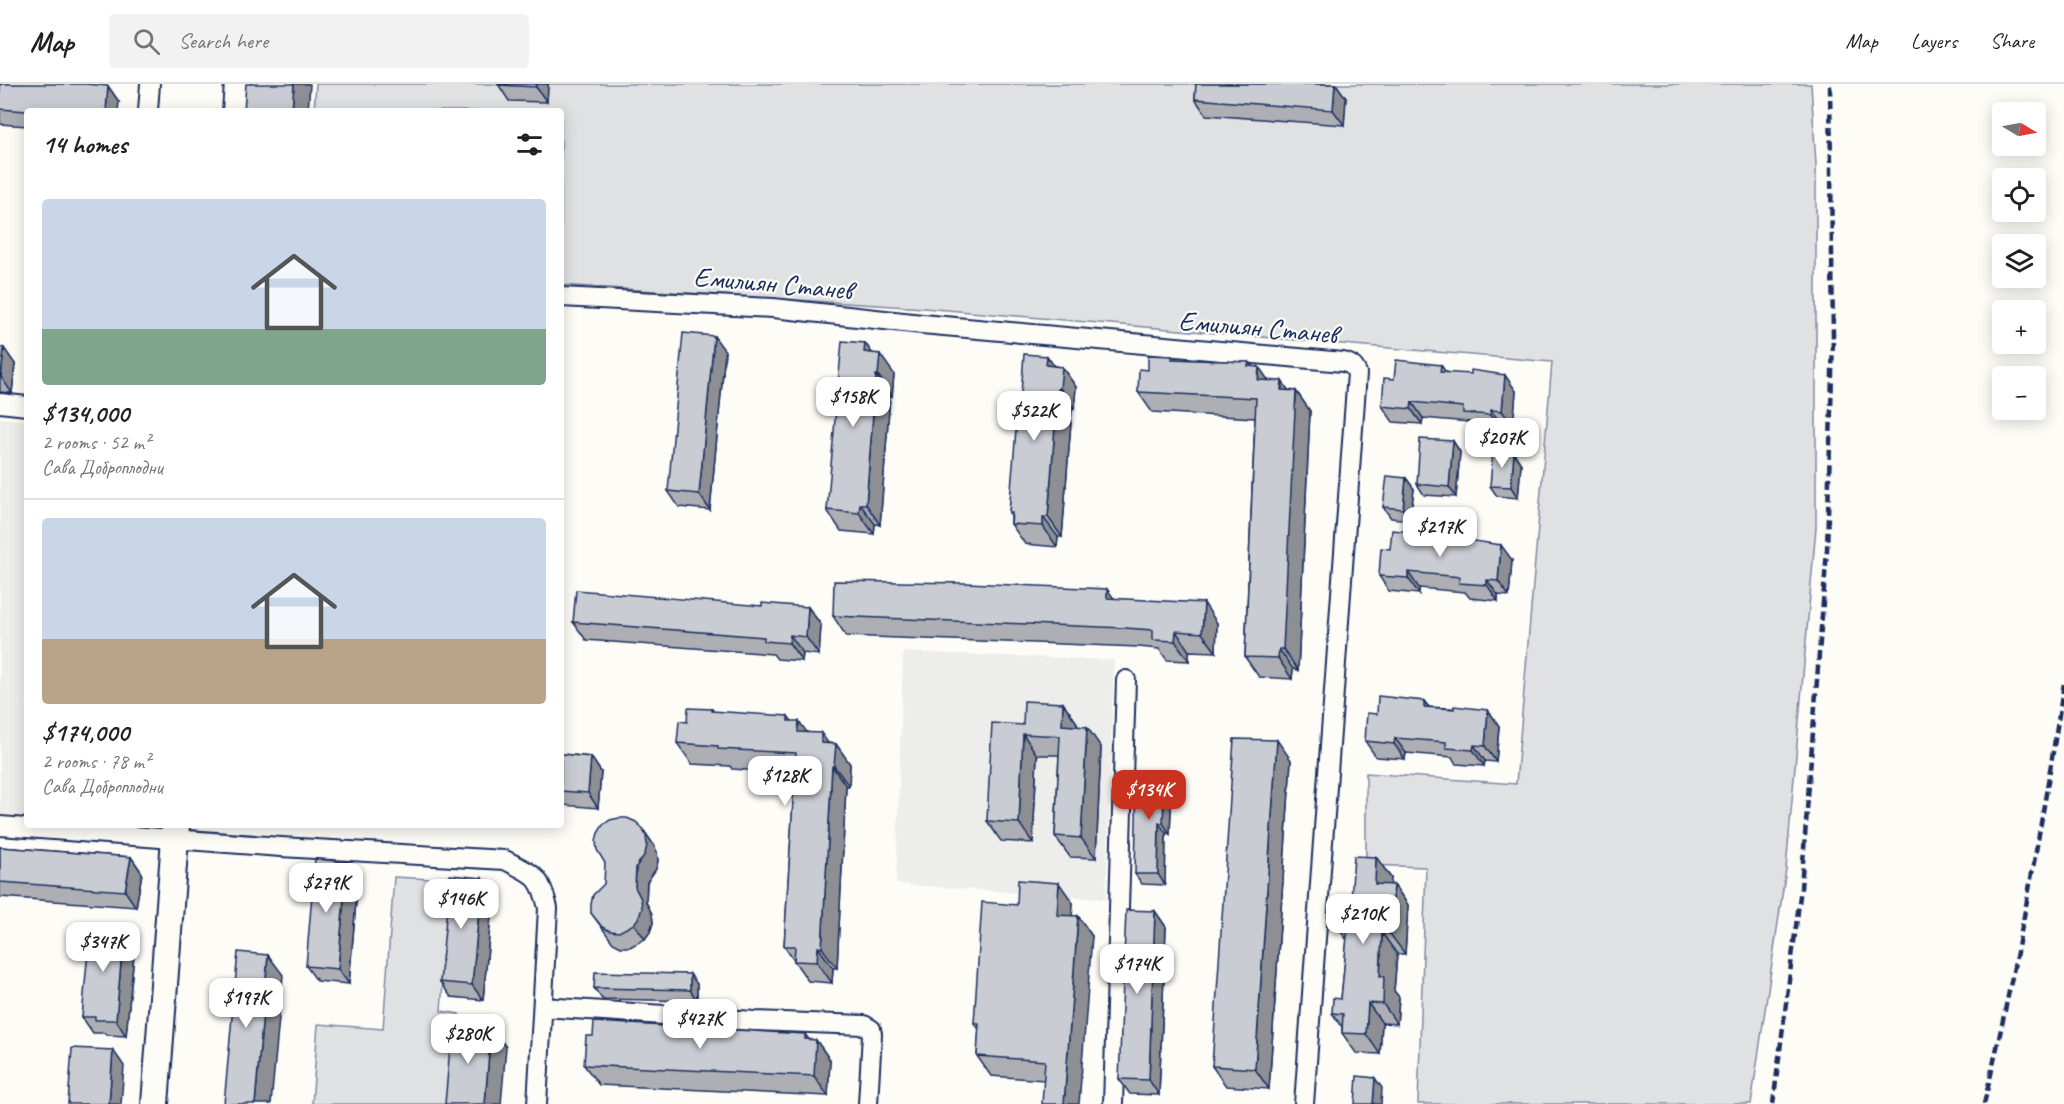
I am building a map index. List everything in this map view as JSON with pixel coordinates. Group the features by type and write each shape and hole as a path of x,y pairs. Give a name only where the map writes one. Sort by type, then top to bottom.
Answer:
{"street":[{"path":"148,108 150,84"},
{"path":"236,108 238,84"},
{"name":"Емилиян Станев","path":"564,297 773,308 922,324 1343,362 1350,363 1355,368 1358,373 1304,1104"},
{"path":"0,403 24,406"},
{"path":"1113,1104 1125,680"},
{"path":"0,826 24,827"},
{"path":"58,828 175,832 505,860 535,876 544,891 548,908 537,1104"},
{"path":"155,1104 175,832"},
{"path":"543,1007 755,1021 864,1025 871,1029 872,1034 868,1104"}],"shaded area":[{"path":"316,84 1811,84 1816,165 1816,527 1786,869 1751,1104 1418,1104 1426,867 1366,865 1366,773 1516,784 1552,362 924,308 564,285 564,108 314,108"},
{"path":"0,418 24,420 24,817 0,815"},
{"path":"903,652 1114,660 1106,899 896,884"},
{"path":"394,877 450,880 441,1011 459,1014 452,1104 312,1104 318,1024 383,1029"}],"building":[{"path":"0,84 108,86 106,108 24,108 24,111 0,109"},
{"path":"246,84 294,84 292,108 244,108"},
{"path":"498,84 537,84 536,87"},
{"path":"1196,84 1335,84 1333,110 1195,99"},
{"path":"683,333 714,336 699,494 668,491"},
{"path":"842,341 865,343 864,352 880,354 878,375 876,375 866,504 860,504 859,513 827,510"},
{"path":"0,348 4,348 1,377 0,377"},
{"path":"1024,354 1047,356 1046,365 1062,367 1060,388 1058,388 1048,517 1043,517 1043,526 1011,524 1012,513 1009,513"},
{"path":"1148,355 1172,356 1172,359 1249,362 1248,366 1259,367 1258,380 1282,381 1281,390 1296,391 1283,649 1279,649 1278,658 1245,657 1256,398 1138,392 1139,369 1148,370"},
{"path":"1396,360 1441,365 1440,372 1471,374 1471,370 1505,375 1502,411 1491,410 1490,415 1463,413 1463,407 1412,402 1411,409 1382,406 1384,378 1394,379"},
{"path":"1420,439 1453,441 1449,487 1417,484"},
{"path":"1493,451 1514,453 1511,487 1490,486"},
{"path":"1387,476 1406,478 1403,509 1383,507"},
{"path":"1392,530 1437,535 1437,541 1468,544 1468,540 1501,545 1498,581 1487,580 1487,585 1459,583 1460,577 1408,572 1408,578 1379,576 1381,548 1390,549"},
{"path":"834,581 966,583 1107,589 1107,598 1204,603 1202,633 1176,631 1175,641 1153,640 1153,630 833,616"},
{"path":"576,590 762,606 762,603 808,607 806,637 790,635 789,643 764,641 764,637 573,622"},
{"path":"1378,696 1424,701 1424,707 1454,709 1454,706 1488,710 1485,746 1474,745 1473,750 1446,748 1446,742 1395,738 1394,744 1365,741 1367,713 1377,714"},
{"path":"1024,701 1063,703 1062,725 1087,727 1081,838 1055,836 1060,736 1023,734 1019,823 987,821 992,723 1023,725"},
{"path":"688,708 788,716 788,721 799,721 798,732 821,733 821,743 836,744 834,766 832,766 822,948 818,947 817,962 794,961 795,946 784,946 796,753 718,749 718,746 677,743 679,721 687,722"},
{"path":"1234,739 1277,740 1255,1069 1212,1066"},
{"path":"564,754 591,757 588,793 564,791"},
{"path":"1137,772 1165,773 1163,823 1159,823 1158,874 1135,874"},
{"path":"627,818 636,822 646,836 647,845 645,854 636,867 635,887 641,899 642,908 634,924 619,932 602,927 591,913 591,904 593,895 604,884 605,863 597,850 598,833 610,820"},
{"path":"0,847 131,857 125,891 0,882"},
{"path":"1354,856 1376,857 1375,884 1394,885 1390,934 1382,933 1380,976 1384,976 1383,1004 1368,1003 1366,1034 1342,1033 1343,1014 1332,1013 1333,998 1341,999 1348,926 1337,926 1339,900 1351,901"},
{"path":"315,859 347,862 338,969 306,966"},
{"path":"450,875 482,878 472,985 440,982"},
{"path":"1018,880 1059,883 1057,915 1078,916 1064,1104 1042,1104 1045,1061 977,1056 979,1023 974,1023 982,902 1017,905"},
{"path":"1126,910 1155,911 1149,1080 1119,1079"},
{"path":"104,925 124,929 116,1020 95,1020 95,1017 82,1017 90,928 103,928"},
{"path":"238,952 268,955 255,1104 224,1104"},
{"path":"595,972 690,974 690,990 594,988"},
{"path":"594,1022 805,1034 805,1039 816,1040 814,1076 584,1065 586,1036 593,1036"},
{"path":"452,1024 491,1027 485,1104 445,1104"},
{"path":"72,1048 113,1050 109,1104 68,1104"},
{"path":"1357,1076 1375,1078 1373,1104 1355,1104"}],"railway":[{"path":"1773,1104 1801,888 1827,550 1833,338 1830,84"},
{"path":"1984,1104 2028,894 2064,683"}]}
